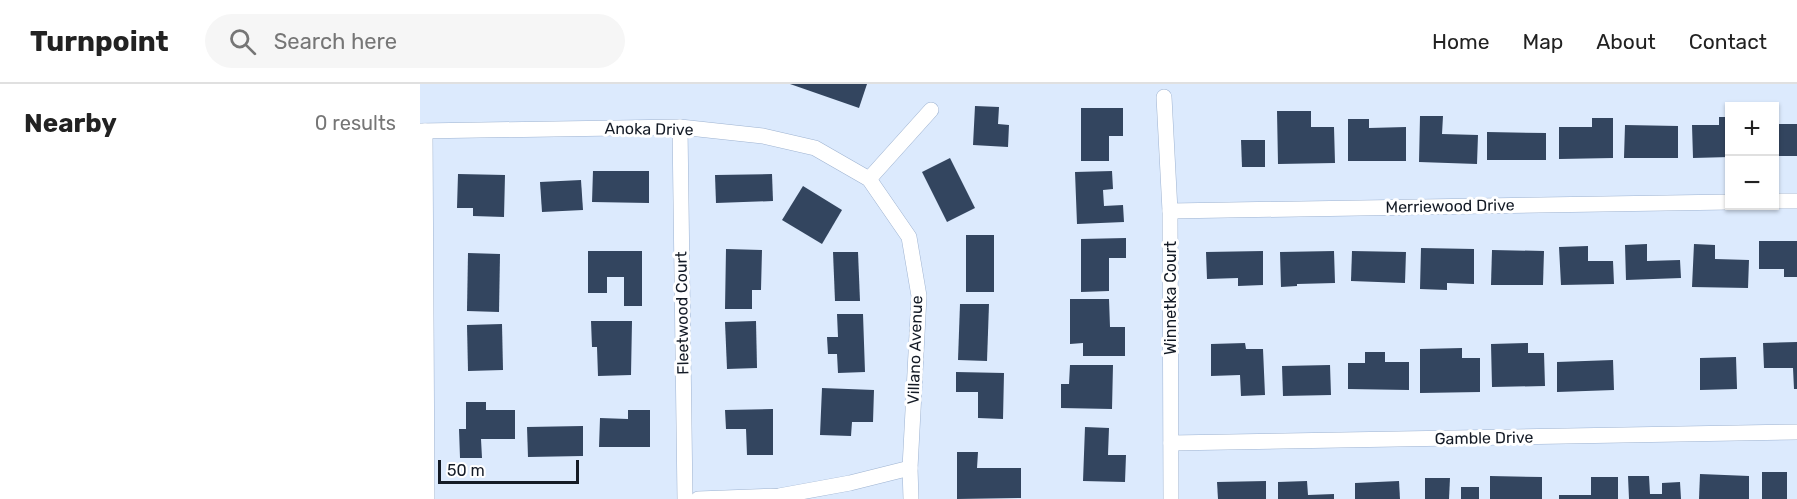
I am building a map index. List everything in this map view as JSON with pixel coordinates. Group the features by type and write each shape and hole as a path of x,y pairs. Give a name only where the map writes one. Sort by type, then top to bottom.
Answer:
{"street":[{"name":"Winnetka Court","path":"1164,97 1170,211 1171,499"},
{"path":"869,178 931,110"},
{"name":"Anoka Drive","path":"423,131 680,127 763,136 815,148 869,178"},
{"name":"Fleetwood Court","path":"680,127 685,499"},
{"path":"423,131 427,499"},
{"name":"Villano Avenue","path":"869,178 909,237 919,296 910,499"},
{"path":"1779,201 1797,201"},
{"name":"Merriewood Drive","path":"1170,211 1725,202"},
{"name":"Gamble Drive","path":"1171,443 1797,432"},
{"path":"698,499 779,496 850,483 910,468"}],"building":[{"path":"790,84 867,84 859,108"},
{"path":"975,106 999,107 998,124 1009,125 1008,147 973,145"},
{"path":"1081,108 1123,108 1123,136 1109,136 1109,161 1081,161"},
{"path":"1277,111 1311,111 1311,127 1334,127 1335,163 1278,164"},
{"path":"1420,116 1443,116 1442,134 1478,135 1477,164 1419,162"},
{"path":"1719,117 1725,117 1725,157 1693,158 1692,125 1719,125"},
{"path":"1592,118 1613,118 1613,158 1559,159 1559,127 1592,127"},
{"path":"1348,119 1369,119 1369,128 1406,127 1406,161 1348,161"},
{"path":"1779,124 1797,124 1797,156 1779,156"},
{"path":"1625,125 1678,126 1678,158 1624,158"},
{"path":"1487,132 1546,133 1546,160 1487,160"},
{"path":"1241,140 1265,140 1265,167 1242,167"},
{"path":"950,158 975,208 947,222 922,172"},
{"path":"593,171 649,171 649,203 592,202"},
{"path":"1112,171 1113,189 1103,190 1104,206 1123,205 1124,222 1077,224 1075,172"},
{"path":"458,174 505,175 504,217 473,216 473,208 457,208"},
{"path":"772,174 773,201 716,203 715,175"},
{"path":"581,180 583,210 542,212 540,182"},
{"path":"803,186 842,210 822,244 782,220"},
{"path":"966,235 994,235 994,292 966,292"},
{"path":"1126,238 1126,258 1109,258 1109,291 1081,292 1081,239"},
{"path":"1759,241 1797,241 1797,277 1784,277 1784,269 1759,269"},
{"path":"1647,244 1647,261 1680,260 1681,278 1626,280 1625,245"},
{"path":"1694,244 1715,245 1715,259 1749,260 1748,288 1692,287"},
{"path":"1588,246 1588,261 1613,261 1614,284 1561,285 1559,247"},
{"path":"1421,248 1474,249 1474,284 1447,283 1447,290 1420,289"},
{"path":"726,249 762,250 761,290 752,290 752,309 725,309"},
{"path":"1492,250 1544,251 1543,285 1491,285"},
{"path":"588,251 642,251 642,306 624,306 624,277 607,277 607,293 588,293"},
{"path":"1263,251 1263,285 1238,286 1238,278 1207,279 1206,252"},
{"path":"1334,251 1335,283 1297,284 1297,286 1281,287 1280,252"},
{"path":"1352,251 1406,252 1405,283 1351,281"},
{"path":"833,252 858,252 860,301 835,301"},
{"path":"468,253 500,254 499,312 467,311"},
{"path":"1070,299 1109,299 1110,327 1125,327 1125,356 1083,356 1083,343 1070,344"},
{"path":"960,304 989,304 987,361 958,360"},
{"path":"837,314 863,314 865,372 838,373 837,354 828,354 827,337 838,337"},
{"path":"591,321 632,321 631,375 598,376 597,347 592,347"},
{"path":"756,321 757,368 727,369 725,322"},
{"path":"502,324 503,370 468,371 467,325"},
{"path":"1797,342 1797,389 1794,389 1793,368 1764,368 1763,343"},
{"path":"1245,343 1246,349 1263,349 1265,395 1241,396 1240,375 1211,376 1211,344"},
{"path":"1528,343 1528,353 1544,353 1545,386 1492,387 1491,344"},
{"path":"1462,348 1462,358 1480,358 1480,392 1420,393 1420,349"},
{"path":"1365,352 1385,352 1385,362 1409,362 1409,390 1348,389 1348,363 1365,363"},
{"path":"1736,357 1737,389 1700,390 1700,358"},
{"path":"1613,360 1614,390 1557,392 1557,362"},
{"path":"1070,365 1113,365 1112,409 1061,408 1061,384 1069,384"},
{"path":"1330,365 1331,395 1283,396 1282,366"},
{"path":"956,372 1004,373 1003,419 978,418 978,392 956,392"},
{"path":"822,388 874,390 873,422 852,422 851,436 820,435"},
{"path":"466,402 486,402 486,410 515,410 515,439 481,439 482,458 460,458 459,429 466,429"},
{"path":"773,409 773,455 747,455 746,429 726,429 725,410"},
{"path":"628,410 650,410 650,447 599,447 600,418 628,419"},
{"path":"583,426 583,456 528,457 527,427"},
{"path":"1085,427 1109,428 1108,455 1126,455 1125,482 1083,481"},
{"path":"957,452 978,452 977,468 1021,468 1021,498 957,499"},
{"path":"1762,472 1787,472 1787,499 1762,499"},
{"path":"1700,474 1749,476 1749,499 1699,499"},
{"path":"1490,476 1542,477 1542,499 1490,499"},
{"path":"1628,476 1649,476 1650,494 1662,494 1662,483 1680,482 1681,499 1629,499"},
{"path":"1591,477 1618,477 1618,499 1559,499 1559,495 1591,495"},
{"path":"1425,478 1450,478 1449,499 1425,499"},
{"path":"1266,481 1266,499 1218,499 1217,482"},
{"path":"1307,481 1308,495 1334,494 1334,499 1278,499 1278,482"},
{"path":"1399,481 1400,499 1355,499 1355,483"},
{"path":"1461,487 1479,487 1479,499 1461,499"}]}
